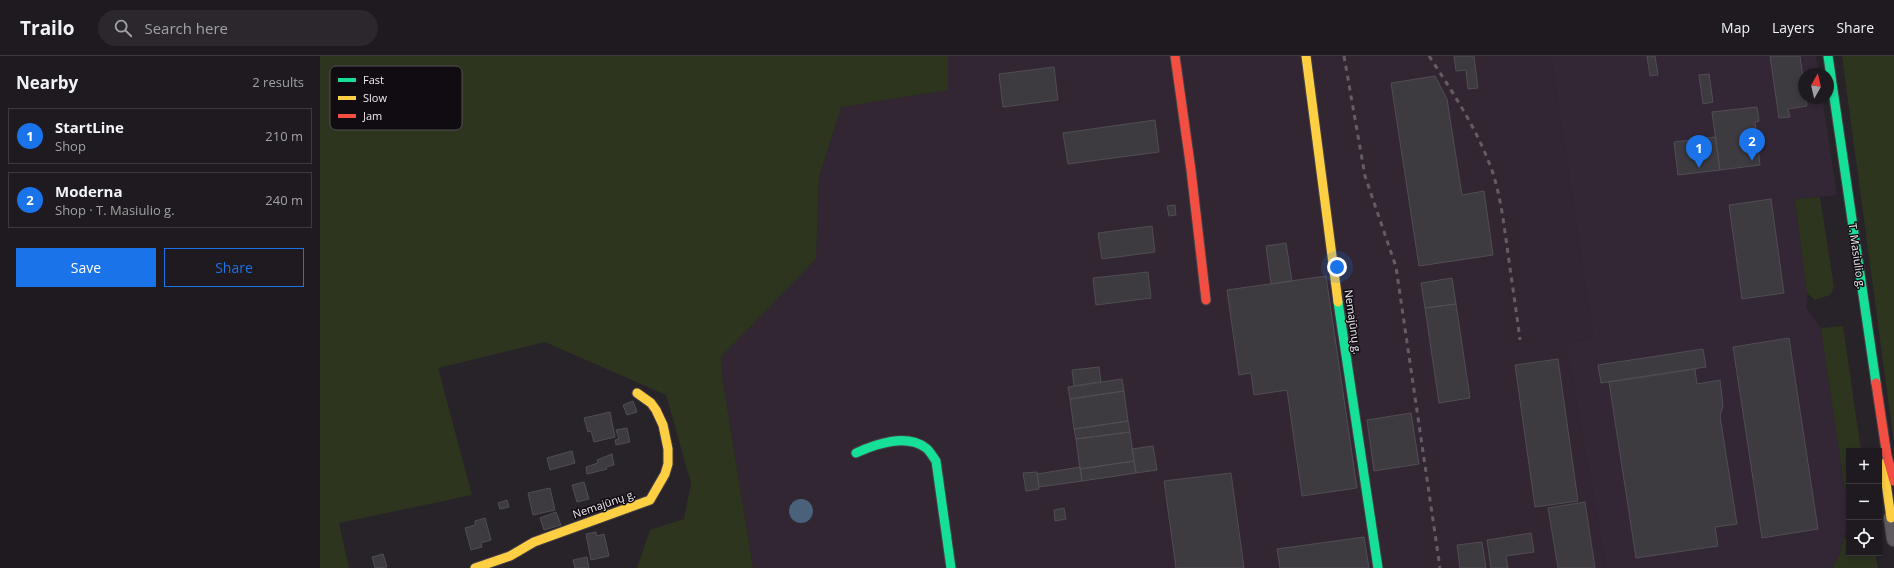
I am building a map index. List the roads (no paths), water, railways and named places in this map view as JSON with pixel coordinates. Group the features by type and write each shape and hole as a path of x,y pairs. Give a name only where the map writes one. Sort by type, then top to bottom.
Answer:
{"street":[{"path":"1175,56 1191,170 1206,300"},
{"name":"Nemajūnų g.","path":"1306,56 1341,324 1378,568"},
{"name":"T. Masiulio g.","path":"1828,56 1886,456 1886,483 1894,539"},
{"name":"Nemajūnų g.","path":"475,568 510,556 534,542 650,500 661,483 668,464 668,445 662,425 652,404 637,393"},
{"path":"856,452 876,445 900,441 912,442 926,448 936,461 951,568"},
{"name":"T. Masiulio g.","path":"1886,456 1894,481"}],"water":[{"path":"801,499 806,500 812,506 812,516 806,522 801,523 796,522 790,516 789,511 790,506 796,500"}],"railway":[{"path":"1344,56 1365,176 1396,267 1440,568"},
{"path":"1429,56 1470,123 1490,165 1499,195 1520,340"}],"place":[{"name":"Moderna","path":"1752,161"},
{"name":"StartLine","path":"1699,168"}]}
